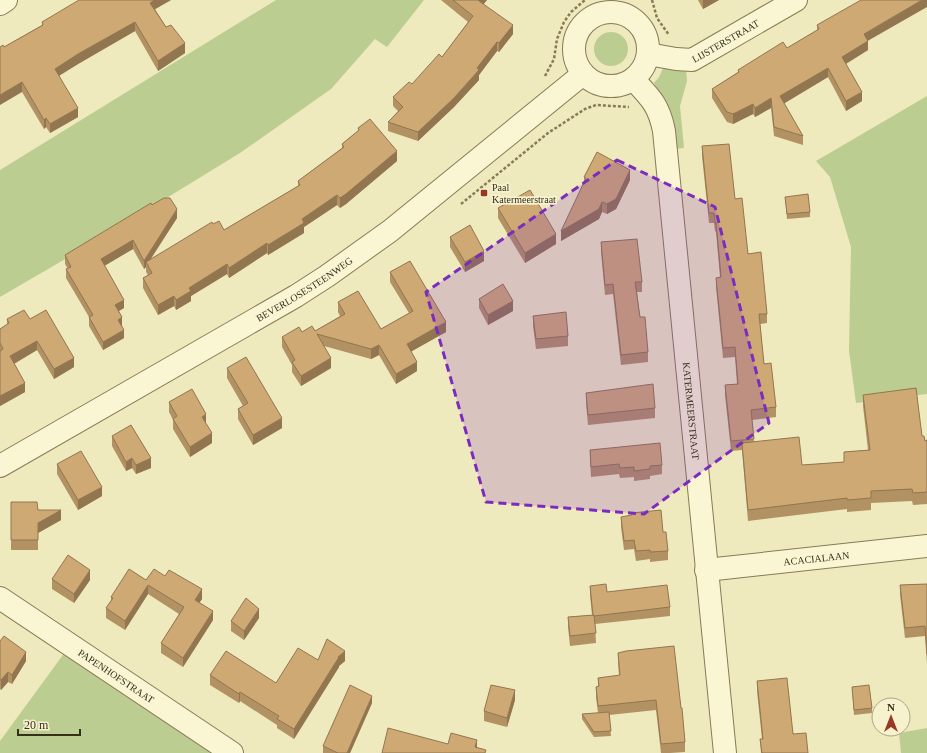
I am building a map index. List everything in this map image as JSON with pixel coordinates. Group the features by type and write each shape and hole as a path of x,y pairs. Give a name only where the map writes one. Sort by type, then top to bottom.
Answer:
{"street":[{"path":"0,4 6,0"},
{"name":"LIJSTERSTRAAT","path":"648,54 692,60 796,0"},
{"path":"620,6 636,22 643,32 648,54 640,72 633,79 624,85 602,85 591,81 583,74 578,66 574,45 576,35 581,26 595,15 620,6"},
{"name":"BEVERLOSESTEENWEG","path":"0,466 296,296 327,276 390,231 583,74"},
{"name":"KATERMEERSTRAAT","path":"633,79 650,97 658,109 662,119 664,131 725,753"},
{"name":"ACACIALAAN","path":"706,570 927,546"},
{"name":"PAPENHOFSTRAAT","path":"0,598 232,753"}],"path":[{"path":"544,76 554,59 557,39 564,22 571,12 585,0"},
{"path":"652,0 657,18 672,39"},
{"path":"456,207 548,133 585,110 596,105 632,107"}],"highlighted area":[{"path":"617,160 715,207 769,423 644,514 486,502 426,292"}],"green space":[{"path":"276,0 424,0 387,47 375,39 331,89 240,153 98,240 0,297 0,170"},
{"path":"611,32 623,37 628,49 623,61 611,66 599,61 594,49 599,37"},
{"path":"663,68 686,69 687,81 680,106 684,148 674,149 658,91 654,83 659,77"},
{"path":"927,96 927,394 856,403 849,351 851,247 830,177 816,161"},
{"path":"65,652 212,753 0,753 0,741"},
{"path":"927,728 927,753 901,753 899,737 911,737 911,731"}],"building":[{"path":"79,0 154,0 150,3 166,27 171,25 185,43 158,61 135,22 78,54 55,69 78,108 50,124 46,118 44,120 22,82 0,95 0,47 3,45 4,47 43,25 42,22"},
{"path":"453,0 479,0 513,25 499,43 497,42 477,68 479,70 454,98 418,132 388,122 403,107 393,97 409,82 412,84 439,54 442,57 473,16"},
{"path":"861,0 922,0 864,34 868,41 842,57 862,92 846,101 828,68 780,96 803,136 774,127 771,98 755,108 753,104 733,114 727,112 712,89 739,72 738,70 783,42 787,48 819,29 817,25"},
{"path":"370,119 397,151 346,194 340,198 337,195 302,219 304,223 268,245 267,243 229,268 227,264 189,288 191,291 176,300 174,296 158,305 143,278 152,273 146,262 212,222 213,224 219,221 224,230 300,185 298,181 344,147 342,144 359,130 358,128"},
{"path":"729,144 735,199 742,198 748,254 761,252 767,314 759,314 764,364 771,363 776,407 751,410 754,439 731,441 725,385 738,384 735,347 723,348 716,278 721,277 716,222 714,213 709,213 702,146"},
{"path":"597,152 630,170 616,199 607,204 602,202 599,209 561,231 586,178 584,177"},
{"path":"530,190 556,234 525,253 498,208"},
{"path":"808,194 810,212 787,214 785,197"},
{"path":"164,198 170,198 177,209 144,261 133,240 101,259 124,300 115,305 122,317 118,320 124,330 103,342 89,317 93,315 66,269 71,267 65,255 151,203 152,205"},
{"path":"470,225 484,251 465,262 450,237"},
{"path":"637,239 642,282 635,282 640,317 645,317 648,352 621,355 613,284 605,285 601,242"},
{"path":"410,261 446,322 407,344 417,362 396,374 379,345 371,349 317,334 331,358 301,376 292,362 295,360 282,337 299,327 302,332 312,326 315,331 345,314 338,302 358,291 381,329 413,311 390,272"},
{"path":"503,284 513,301 488,315 479,299"},
{"path":"24,310 30,319 46,310 74,358 54,369 37,341 10,356 25,383 0,396 0,351 3,349 0,343 0,329 9,323 7,319"},
{"path":"566,312 568,336 536,339 533,316"},
{"path":"246,357 282,418 253,435 238,409 248,403 227,368"},
{"path":"653,384 655,408 588,415 586,393"},
{"path":"916,388 922,436 924,436 925,441 927,440 927,492 913,493 912,489 871,491 871,498 847,500 847,498 748,510 742,443 799,437 802,465 844,462 844,452 870,450 863,395"},
{"path":"192,389 206,414 202,417 212,433 190,447 173,419 177,416 169,402"},
{"path":"131,425 151,458 136,465 132,458 126,462 112,436"},
{"path":"660,443 662,465 650,466 650,469 634,471 634,467 620,468 619,464 591,467 590,450"},
{"path":"81,451 102,487 78,500 57,464"},
{"path":"11,502 37,502 38,510 61,510 38,523 38,540 11,540"},
{"path":"661,510 663,532 666,532 668,551 636,551 634,540 624,541 621,517 632,515 632,513"},
{"path":"68,555 90,570 74,594 52,579"},
{"path":"129,569 146,580 154,569 165,576 169,570 202,589 195,600 213,611 183,658 161,643 184,607 148,585 125,621 106,608 113,598 111,597"},
{"path":"606,584 607,592 667,585 670,607 594,616 590,586"},
{"path":"927,584 927,654 925,626 905,628 900,585"},
{"path":"246,598 259,609 244,631 231,621"},
{"path":"594,615 596,633 570,636 568,617"},
{"path":"4,636 26,652 12,675 8,672 0,680 0,641"},
{"path":"327,639 345,651 338,657 294,729 277,719 279,716 240,692 239,694 210,675 226,651 276,683 298,648 318,660"},
{"path":"674,646 685,742 661,744 656,700 598,706 596,687 599,686 598,678 620,675 618,653"},
{"path":"787,678 793,734 806,733 808,753 762,753 760,739 763,739 757,681"},
{"path":"350,685 372,696 347,753 338,753 323,746"},
{"path":"491,685 515,690 507,718 484,711"},
{"path":"869,685 871,708 854,710 852,687"},
{"path":"609,712 611,731 594,732 582,714"},
{"path":"388,728 448,744 451,733 477,740 475,747 486,750 485,753 382,753"}],"place":[{"name":"Paal Katermeerstraat","path":"484,193"}]}
